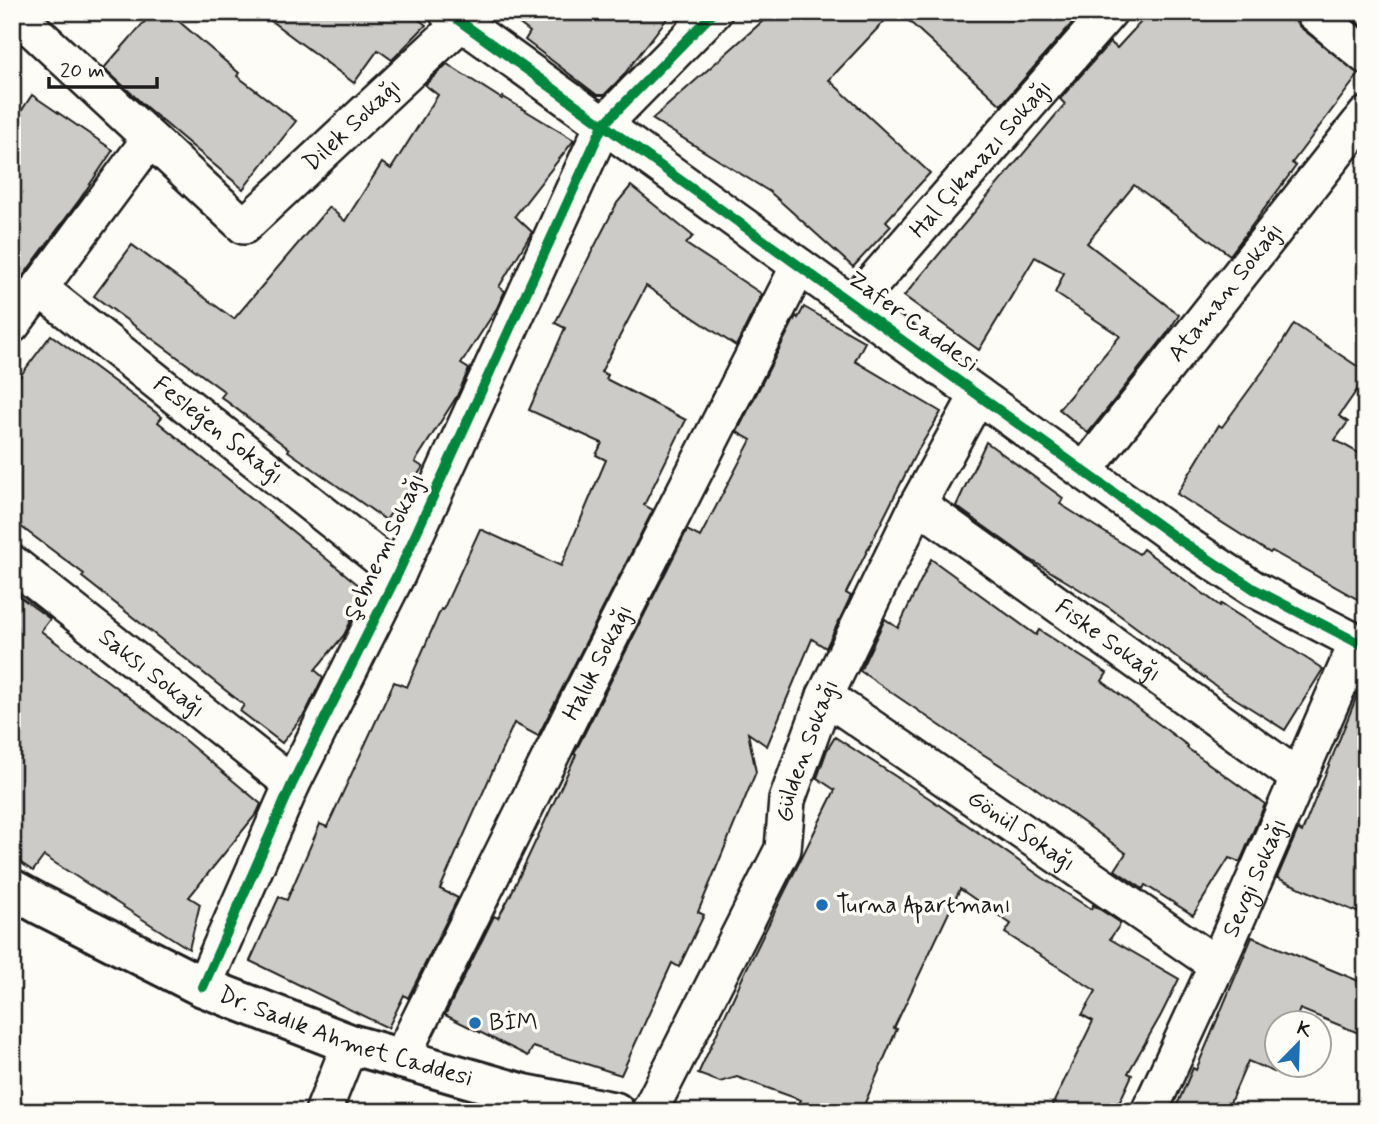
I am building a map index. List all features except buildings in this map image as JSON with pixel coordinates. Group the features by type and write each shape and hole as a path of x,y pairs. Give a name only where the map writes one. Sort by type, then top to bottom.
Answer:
{"main road":[{"name":"Dr. Sadık Ahmet Caddesi","path":"12,889 203,987 350,1044 524,1094 615,1112"}],"street":[{"path":"12,325 150,139 13,12"},
{"name":"Şebnem Sokağı","path":"203,987 292,784 398,573 603,125 714,12"},
{"name":"Hal Çıkmazı Sokağı","path":"853,305 1109,12"},
{"path":"1313,12 1366,57"},
{"name":"Dilek Sokağı","path":"150,139 244,226 454,18"},
{"name":"Zafer Caddesi","path":"454,18 1175,537 1254,589 1361,645"},
{"name":"Ataman Sokağı","path":"1084,471 1366,115"},
{"name":"Haluk Sokağı","path":"400,1060 582,693 799,266"},
{"name":"Fesleğen Sokağı","path":"39,288 398,573"},
{"name":"Gülden Sokağı","path":"649,1112 783,849 787,800 825,696 918,504 978,395"},
{"name":"Fiske Sokağı","path":"918,504 1299,778"},
{"name":"Saksı Sokağı","path":"12,563 292,784"},
{"name":"Sevgi Sokağı","path":"1149,1112 1361,645"},
{"name":"Gönül Sokağı","path":"825,696 1217,965"},
{"path":"323,1112 350,1044"}],"cycle path":[{"path":"447,12 1175,537 1254,589 1366,647"},
{"path":"203,987 292,784 398,573 603,125 714,12"}],"place":[{"name":"Turna Apartmanı","path":"822,905"},
{"name":"BİM","path":"475,1023"}]}
